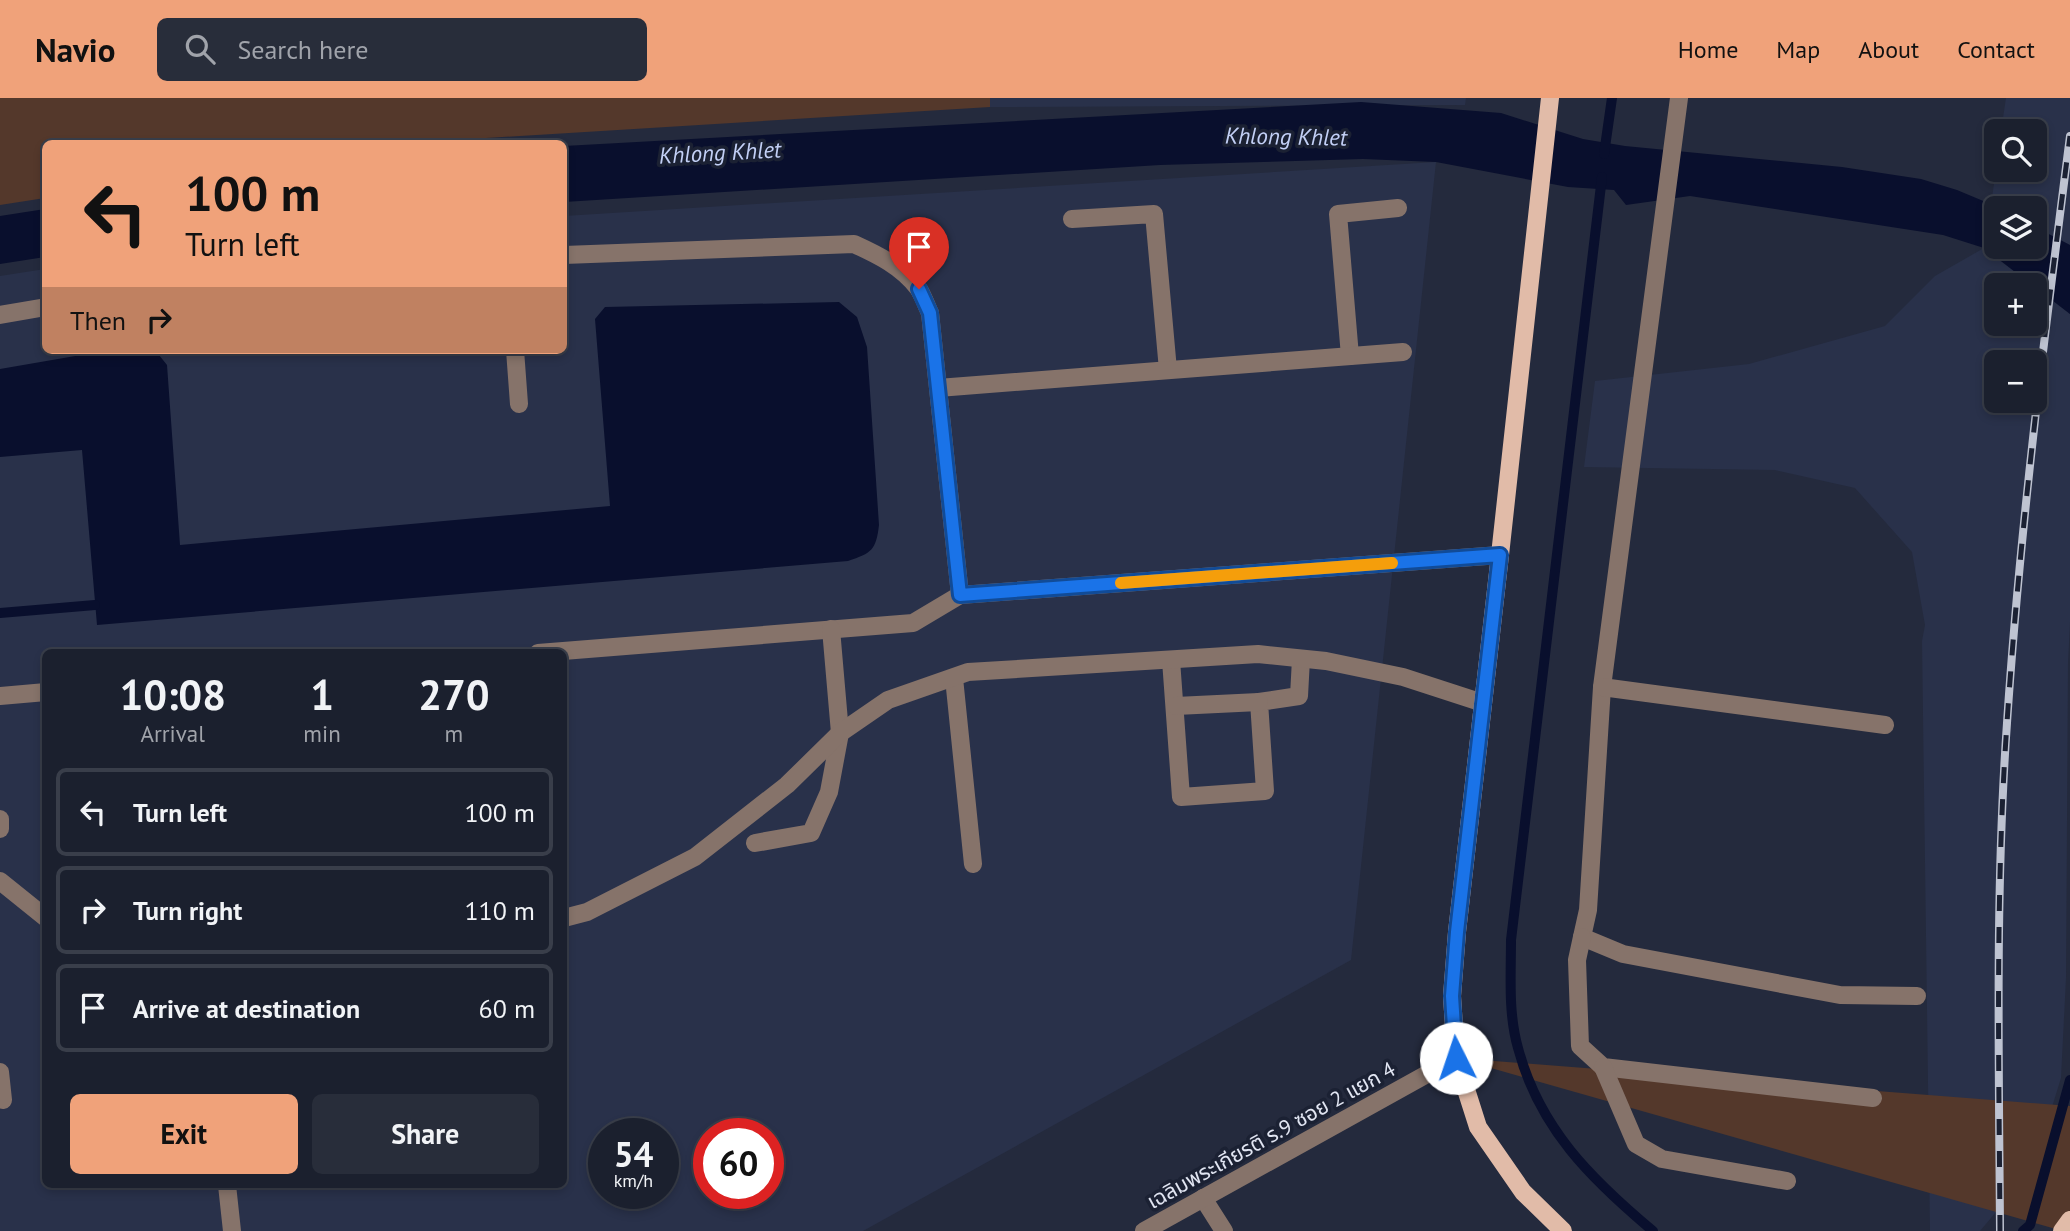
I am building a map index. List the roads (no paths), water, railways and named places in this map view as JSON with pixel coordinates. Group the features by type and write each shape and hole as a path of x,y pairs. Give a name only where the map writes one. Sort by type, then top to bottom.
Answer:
{"main road":[{"path":"1550,102 1452,996 1456,1058 1478,1127 1523,1192 1563,1231"},
{"path":"2063,1231 2070,1220"}],"street":[{"path":"1679,98 1602,687 1588,910 1577,960 1580,1046 1603,1067 1636,1144 1662,1159 1787,1181"},
{"path":"1350,356 1338,214 1398,208"},
{"path":"1072,219 1154,214 1168,370"},
{"path":"567,255 854,244 883,257 904,272 919,289 930,313 960,595"},
{"path":"0,315 42,308"},
{"path":"938,388 1402,352"},
{"path":"515,354 519,404"},
{"path":"567,651 913,623 960,595 1500,555"},
{"path":"755,843 811,833 829,792 840,733 831,629"},
{"path":"567,917 587,912 695,857 787,785 840,733 888,699 968,672 1258,654 1326,661 1403,677 1483,703"},
{"path":"1176,706 1259,702 1299,696 1301,659"},
{"path":"1171,660 1181,797 1265,791 1259,702"},
{"path":"954,678 973,864"},
{"path":"1602,687 1885,725"},
{"path":"0,696 42,692"},
{"path":"0,819 0,829"},
{"path":"0,881 42,915"},
{"path":"1582,937 1623,954 1840,995 1917,996"},
{"name":"เฉลิมพระเกียรติ ร.9 ซอย 2 แยก 4","path":"1144,1231 1456,1058"},
{"path":"1603,1067 1873,1098"},
{"path":"0,1072 3,1100"},
{"path":"227,1188 232,1231"},
{"path":"1203,1198 1224,1231"}],"water":[{"name":"Khlong Khlet","path":"1361,102 1501,113 1583,139 1625,146 1842,167 1921,179 1984,201 1984,248 1943,235 1690,196 1626,205 1614,190 1568,187 1436,162 1363,159 1160,165 567,202 567,146"},
{"path":"42,209 42,257 0,264 0,216"},
{"path":"2047,233 2070,245 2070,314 2047,296 2047,273 2016,273 1998,259 2047,259"},
{"path":"839,302 857,317 867,347 879,525 876,540 868,553 848,561 97,625 82,450 0,457 0,369 87,354 158,354 167,365 180,545 610,506 595,319 605,307"}],"waterway":[{"path":"1604,154 1612,98"},
{"path":"1602,177 1511,940 1511,1008 1518,1048 1527,1077 1554,1127 1589,1171 1653,1231"},
{"path":"0,613 95,605"},
{"path":"2023,1231 2030,1225 2070,1080"}],"railway":[{"path":"2000,1231 1999,913 2007,723 2026,503 2070,136"}]}
